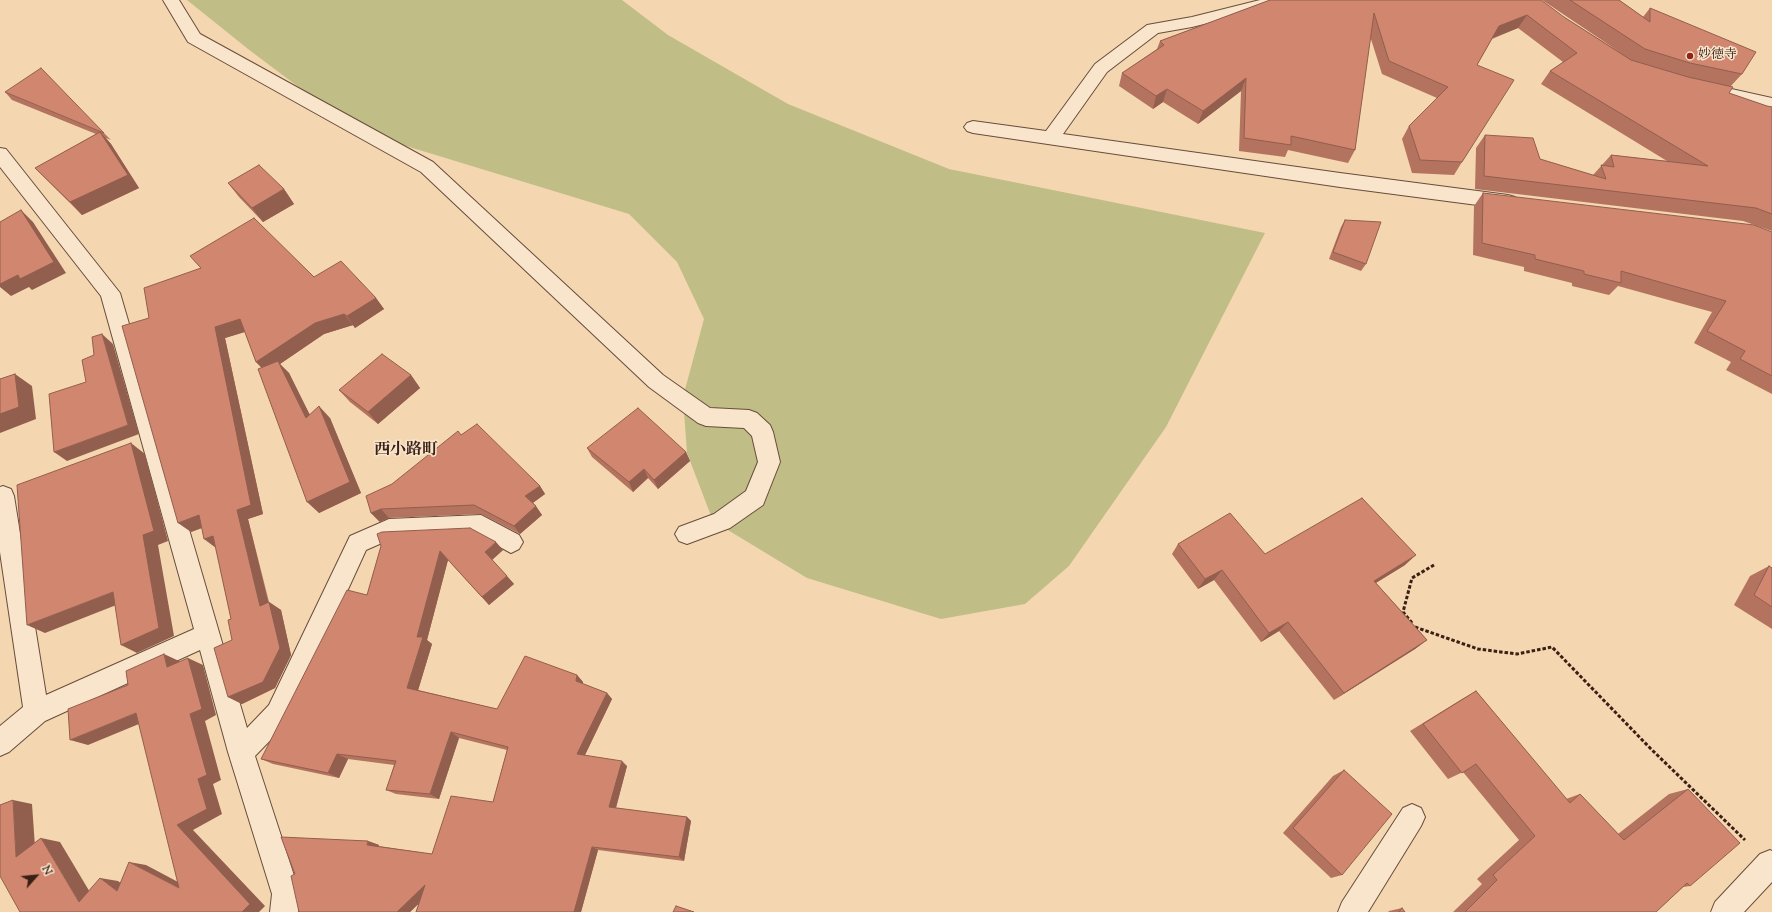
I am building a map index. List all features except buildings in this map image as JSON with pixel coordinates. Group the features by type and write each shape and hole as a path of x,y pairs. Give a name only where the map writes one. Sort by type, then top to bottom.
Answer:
{"street":[{"path":"171,0 194,38 427,167 656,381 706,418 749,419 762,432 769,462 755,498 722,521 687,534"},
{"path":"1052,138 1101,68 1153,29 1192,22 1280,0"},
{"path":"1692,86 1772,104"},
{"path":"973,127 1340,180 1526,204"},
{"path":"0,154 110,293 241,752 286,894 284,912"},
{"path":"130,448 153,440"},
{"path":"7,494 36,712"},
{"path":"241,752 278,714 358,543 389,528 481,525 511,542"},
{"path":"0,744 36,712 207,635"},
{"path":"1352,912 1412,817"},
{"path":"1725,912 1771,866"}],"path":[{"path":"1434,566 1412,578 1403,612 1416,628 1478,649 1517,654 1552,647 1651,749 1771,866"}],"shaded area":[{"path":"187,0 622,0 668,35 788,104 949,169 1265,233 1166,427 1069,566 1025,604 941,619 807,578 713,521 687,453 683,397 704,319 677,262 629,214 357,131 248,49"}],"place":[{"name":"妙徳寺","path":"1690,56"}],"district":[{"name":"西小路町","path":"406,451"}]}
